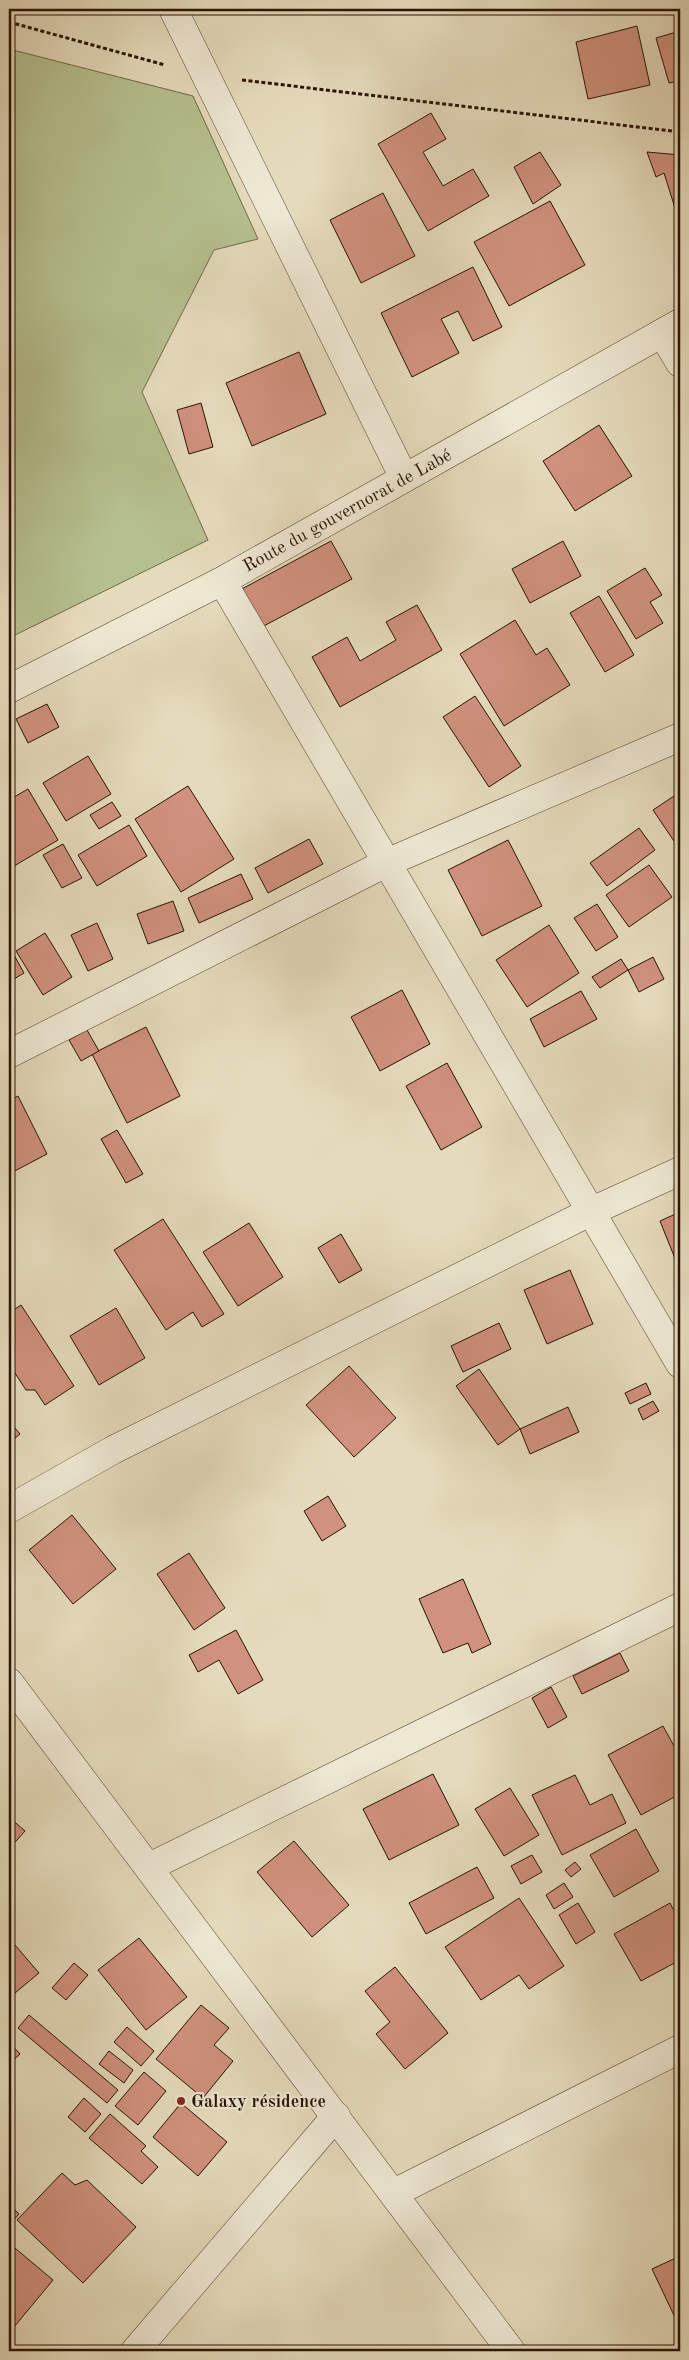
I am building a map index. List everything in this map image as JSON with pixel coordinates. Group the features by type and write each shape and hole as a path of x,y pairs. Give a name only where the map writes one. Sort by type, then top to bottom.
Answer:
{"street":[{"path":"173,9 404,478"},
{"path":"671,328 680,363"},
{"name":"Route du gouvernorat de Labé","path":"9,690 222,580 671,328"},
{"path":"222,580 680,1364"},
{"path":"9,1054 386,863 680,737"},
{"path":"9,1509 113,1450 592,1211 680,1171"},
{"path":"149,1867 680,1607"},
{"path":"9,1682 511,2351"},
{"path":"394,2193 680,2049"},
{"path":"135,2351 336,2116"}],"path":[{"path":"9,22 206,76 680,132"}],"green space":[{"path":"9,49 193,96 258,239 214,250 142,392 208,540 9,638"}],"building":[{"path":"637,26 650,85 588,99 576,42"},
{"path":"680,31 680,81 669,83 656,38"},
{"path":"431,113 446,139 423,152 443,186 473,169 489,196 428,231 378,144"},
{"path":"540,152 561,185 533,204 514,167"},
{"path":"647,152 680,155 680,224 664,173 656,177"},
{"path":"383,193 415,256 361,283 330,220"},
{"path":"550,201 585,265 509,306 474,242"},
{"path":"473,267 502,327 473,341 458,311 441,319 459,353 412,377 381,313"},
{"path":"299,352 326,414 252,446 226,383"},
{"path":"201,403 213,447 189,454 177,410"},
{"path":"599,425 632,476 575,511 543,461"},
{"path":"331,541 352,579 260,628 240,590"},
{"path":"563,541 581,576 530,603 512,569"},
{"path":"645,568 662,595 650,602 663,623 636,639 607,591"},
{"path":"599,596 634,655 605,672 570,613"},
{"path":"417,605 442,650 340,707 312,657 347,637 360,661 396,640 386,622"},
{"path":"515,620 536,655 547,648 570,685 504,726 460,654"},
{"path":"475,696 521,766 489,787 443,717"},
{"path":"47,704 59,727 28,743 16,719"},
{"path":"88,756 111,794 66,821 43,783"},
{"path":"188,786 234,859 181,892 135,819"},
{"path":"28,789 58,840 9,869 9,800"},
{"path":"680,792 680,850 653,810"},
{"path":"112,802 121,816 99,829 90,815"},
{"path":"129,825 147,856 97,886 78,855"},
{"path":"639,828 655,850 607,886 590,863"},
{"path":"309,839 323,864 268,893 255,868"},
{"path":"508,840 542,906 482,936 448,870"},
{"path":"63,844 82,878 62,888 43,855"},
{"path":"649,865 672,897 629,927 606,895"},
{"path":"241,874 253,899 199,923 188,898"},
{"path":"173,901 184,931 148,944 137,914"},
{"path":"597,904 618,937 596,951 574,918"},
{"path":"97,923 113,959 88,971 71,935"},
{"path":"549,925 579,973 527,1007 496,960"},
{"path":"45,933 72,977 43,995 16,951"},
{"path":"9,946 24,973 9,982"},
{"path":"653,957 664,979 639,992 628,970"},
{"path":"621,959 628,970 600,988 592,977"},
{"path":"402,990 430,1044 380,1071 351,1017"},
{"path":"581,991 597,1019 544,1047 530,1019"},
{"path":"146,1027 180,1096 127,1123 92,1054"},
{"path":"87,1030 99,1051 81,1061 69,1040"},
{"path":"447,1063 482,1127 441,1150 406,1086"},
{"path":"18,1096 47,1154 9,1174 9,1101"},
{"path":"117,1130 143,1174 126,1183 101,1139"},
{"path":"680,1212 680,1271 660,1221"},
{"path":"163,1219 224,1314 202,1327 193,1312 166,1330 114,1250"},
{"path":"249,1223 283,1277 238,1306 203,1252"},
{"path":"341,1234 362,1270 339,1283 318,1248"},
{"path":"570,1270 593,1324 547,1344 524,1290"},
{"path":"21,1305 74,1386 45,1405 35,1390 26,1390 9,1364 9,1337 14,1333 9,1325 9,1313"},
{"path":"116,1308 145,1358 99,1385 70,1336"},
{"path":"499,1323 511,1349 463,1372 451,1346"},
{"path":"349,1366 396,1418 354,1457 306,1405"},
{"path":"479,1369 520,1429 498,1445 456,1386"},
{"path":"646,1383 651,1394 630,1404 625,1393"},
{"path":"653,1401 659,1411 643,1420 638,1409"},
{"path":"568,1407 579,1432 530,1454 520,1429"},
{"path":"9,1421 20,1434 9,1443"},
{"path":"328,1496 346,1526 322,1541 304,1511"},
{"path":"72,1515 116,1569 73,1604 29,1550"},
{"path":"189,1553 225,1608 194,1630 157,1574"},
{"path":"463,1579 491,1644 472,1653 468,1643 443,1653 419,1599"},
{"path":"236,1630 263,1680 238,1694 219,1660 198,1672 189,1655"},
{"path":"620,1653 629,1671 582,1694 573,1676"},
{"path":"551,1687 567,1717 548,1728 532,1698"},
{"path":"663,1726 680,1757 680,1794 641,1815 608,1755"},
{"path":"433,1774 459,1825 389,1860 363,1809"},
{"path":"575,1775 590,1805 612,1794 626,1823 562,1855 532,1795"},
{"path":"510,1788 539,1835 504,1856 475,1809"},
{"path":"9,1817 25,1831 9,1849"},
{"path":"636,1829 659,1871 614,1897 590,1855"},
{"path":"294,1841 349,1905 312,1937 257,1872"},
{"path":"532,1855 542,1872 521,1884 511,1866"},
{"path":"575,1862 581,1869 571,1877 565,1870"},
{"path":"477,1867 494,1898 426,1934 409,1903"},
{"path":"564,1883 573,1897 554,1909 546,1895"},
{"path":"519,1898 564,1966 529,1989 519,1975 481,2000 445,1947"},
{"path":"578,1903 595,1932 576,1944 559,1915"},
{"path":"670,1903 680,1922 680,1960 641,1981 614,1934"},
{"path":"9,1938 39,1973 9,1998"},
{"path":"139,1938 187,1997 146,2030 98,1970"},
{"path":"74,1963 88,1975 66,2000 52,1988"},
{"path":"395,1967 448,2033 405,2069 376,2034 390,2022 365,1991"},
{"path":"201,2005 229,2028 214,2045 233,2061 203,2098 156,2059"},
{"path":"29,2015 118,2090 107,2103 18,2028"},
{"path":"127,2027 154,2051 141,2066 114,2042"},
{"path":"9,2042 20,2054 9,2064"},
{"path":"109,2051 133,2070 124,2083 99,2064"},
{"path":"144,2072 166,2091 138,2125 115,2106"},
{"path":"84,2098 101,2114 85,2132 68,2117"},
{"path":"181,2103 227,2142 198,2176 153,2137"},
{"path":"110,2114 146,2146 141,2151 158,2167 142,2184 89,2138"},
{"path":"62,2173 75,2185 87,2180 136,2227 83,2283 17,2220"},
{"path":"9,2204 19,2214 9,2225"},
{"path":"9,2243 53,2280 9,2333"},
{"path":"680,2256 680,2328 652,2269"}],"place":[{"name":"Galaxy résidence","path":"181,2101"}]}
